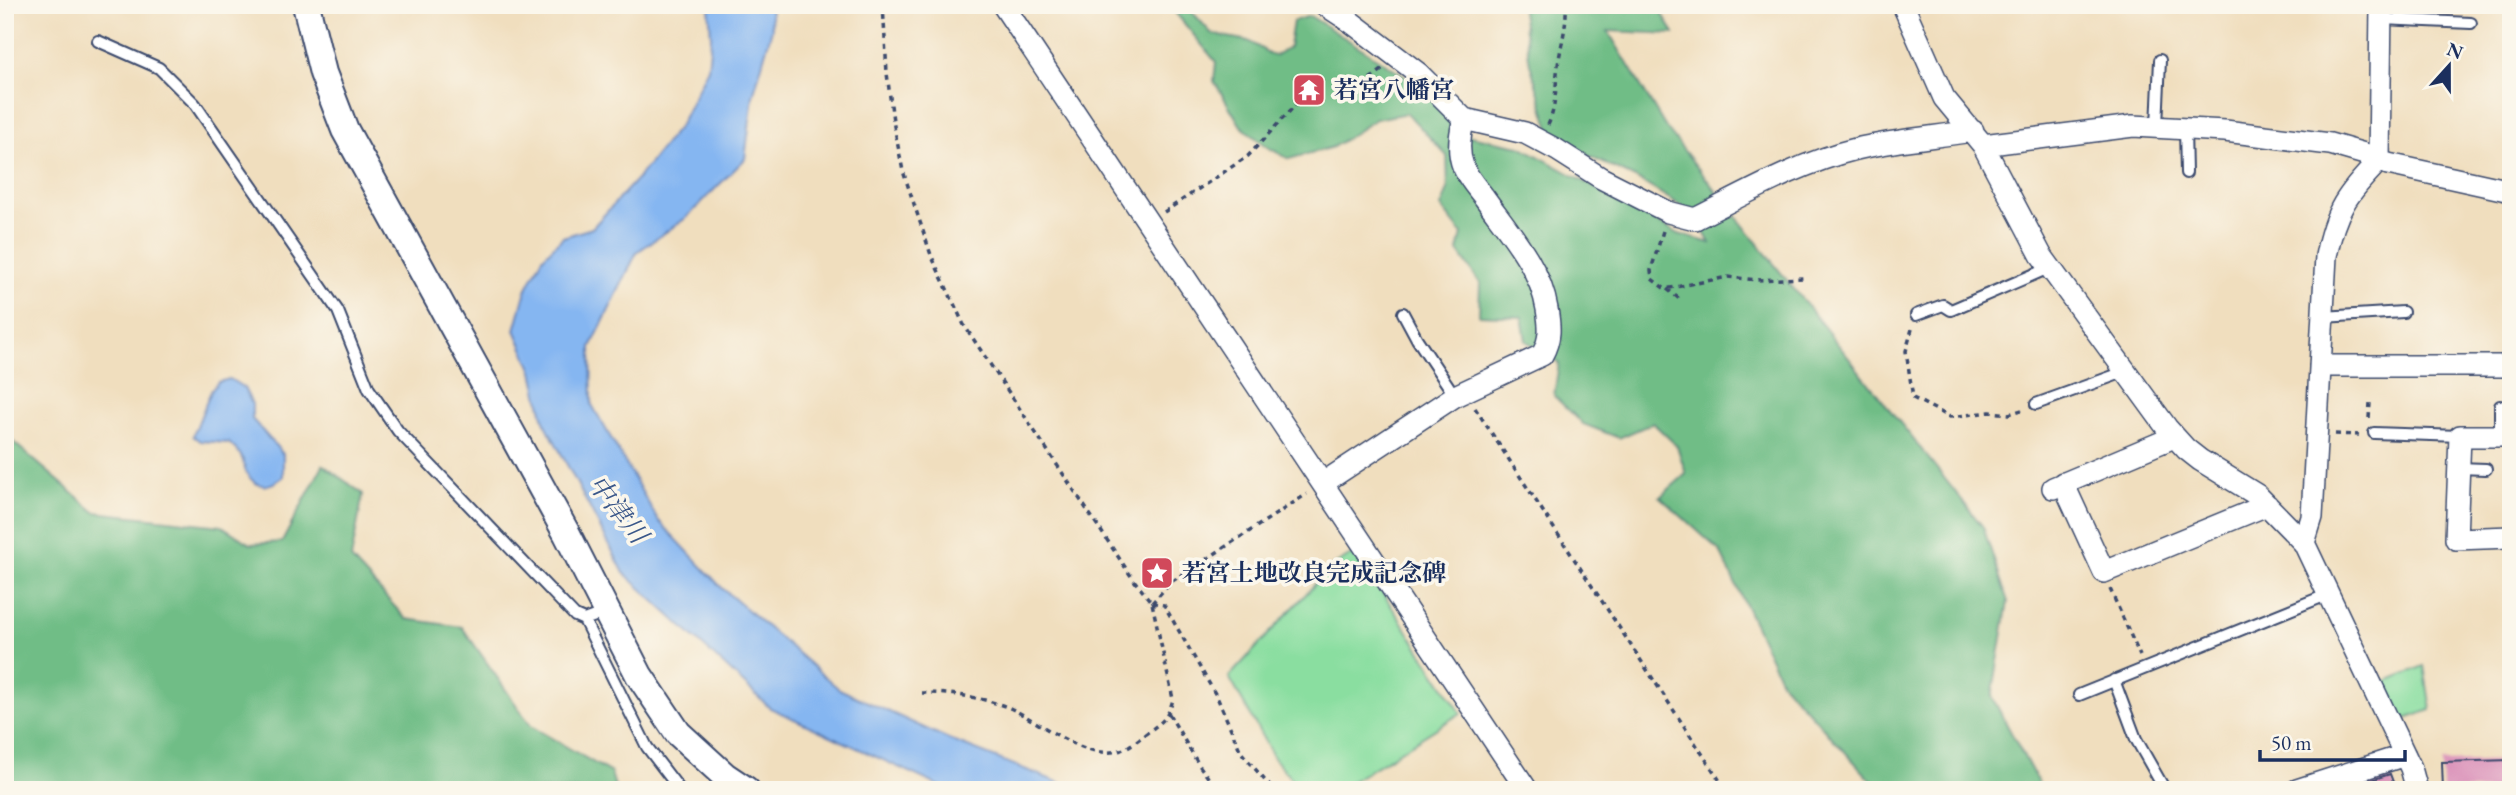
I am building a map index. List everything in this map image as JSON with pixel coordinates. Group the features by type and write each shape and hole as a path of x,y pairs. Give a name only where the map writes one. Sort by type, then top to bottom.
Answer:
{"street":[{"path":"306,5 323,73 345,130 567,534 595,616 678,733 725,776 746,790"},
{"path":"1003,5 1527,790"},
{"path":"1325,5 1418,73 1464,119 1525,133 1601,178 1668,212 1695,219 1774,179 1825,158 1858,149 2133,126 2185,128 2330,144 2379,161 2511,191"},
{"path":"1903,5 1944,97 1978,138 2041,255 2173,435 2200,460 2238,481 2304,542 2405,755 2417,790"},
{"path":"2304,542 2312,517 2326,256 2331,228 2340,207 2355,186 2379,161 2381,12"},
{"path":"1323,483 1460,394 1542,355 1550,336 1545,298 1529,260 1462,166 1459,136 1464,119"},
{"path":"2320,366 2511,366"},
{"path":"2173,435 2057,486 2104,572 2162,541 2267,505"},
{"path":"2505,436 2459,436 2456,539 2511,537"},
{"path":"2297,790 2405,755"}],"lane":[{"path":"2381,12 2471,23"},
{"path":"98,41 159,68 195,104 338,311 369,389 398,431 575,616 595,616 647,747 680,790"},
{"path":"2157,126 2160,60"},
{"path":"2185,128 2186,173"},
{"path":"1916,315 1943,305 1951,310 2042,271 2049,265"},
{"path":"2323,317 2403,312"},
{"path":"1403,313 1417,339 1460,394"},
{"path":"2036,404 2127,371"},
{"path":"2500,406 2505,436"},
{"path":"2374,433 2459,436"},
{"path":"2458,468 2486,469"},
{"path":"2079,695 2329,594"},
{"path":"2114,680 2136,739 2165,790"}],"path":[{"path":"418,5 418,14"},
{"path":"883,5 893,121 903,171 931,255 964,325 1133,579 1152,603 1173,699 1169,714 1129,746 1119,751 1094,751 1011,709 963,695 922,693"},
{"path":"1534,138 1547,127 1556,102 1556,81 1566,5"},
{"path":"1332,90 1354,87 1371,79 1397,56"},
{"path":"1149,222 1248,156 1301,98"},
{"path":"1668,212 1651,270 1652,279 1682,301"},
{"path":"1667,289 1728,277 1757,280 1805,278"},
{"path":"1916,315 1906,351 1913,398 1950,417 1990,412 2009,415 2036,404"},
{"path":"1460,394 1726,790"},
{"path":"2316,433 2374,433"},
{"path":"1152,603 1171,582 1323,483"},
{"path":"2104,572 2145,667"},
{"path":"1152,603 1164,605 1217,697 1241,752 1273,790"},
{"path":"1169,714 1217,790"}],"green space":[{"path":"1169,5 1186,5 1212,34 1248,41 1274,56 1289,47 1293,21 1310,16 1410,79 1470,136 1520,146 1679,234 1710,243 1693,213 1635,178 1553,139 1530,64 1521,5 1658,5 1674,34 1608,31 1666,128 1983,527 2008,602 1992,697 2042,790 1880,790 1782,683 1720,551 1660,497 1686,474 1677,446 1653,423 1619,438 1583,424 1554,396 1559,363 1526,341 1522,317 1479,315 1480,283 1458,251 1462,234 1441,207 1448,189 1447,156 1407,113 1376,119 1333,147 1289,159 1267,147 1241,126 1214,81 1216,62"},
{"path":"5,435 95,512 222,526 250,544 282,542 323,465 363,494 351,559 406,619 462,627 531,726 611,773 616,790 5,790"},
{"path":"1356,552 1461,713 1338,790 1300,790 1274,758 1229,677 1330,568"},
{"path":"2424,666 2431,710 2396,722 2377,685"}],"water":[{"name":"中津川","path":"709,5 770,5 772,29 753,96 745,159 686,218 637,252 591,347 592,405 658,520 722,588 839,689 955,742 1078,790 948,790 770,708 624,573 544,421 533,371 515,330 526,290 543,257 563,237 592,228 637,179 680,125 708,68 711,38"},
{"path":"230,379 244,388 252,404 252,419 283,454 283,477 268,485 258,484 250,478 241,456 229,443 200,441 193,436 211,391 218,382"}],"building":[{"path":"2511,760 2511,790 2443,790 2442,762"},
{"path":"2390,774 2396,790 2340,790"}],"place":[{"name":"若宮八幡宮","path":"1309,90"},
{"name":"若宮土地改良完成記念碑","path":"1157,573"}]}
